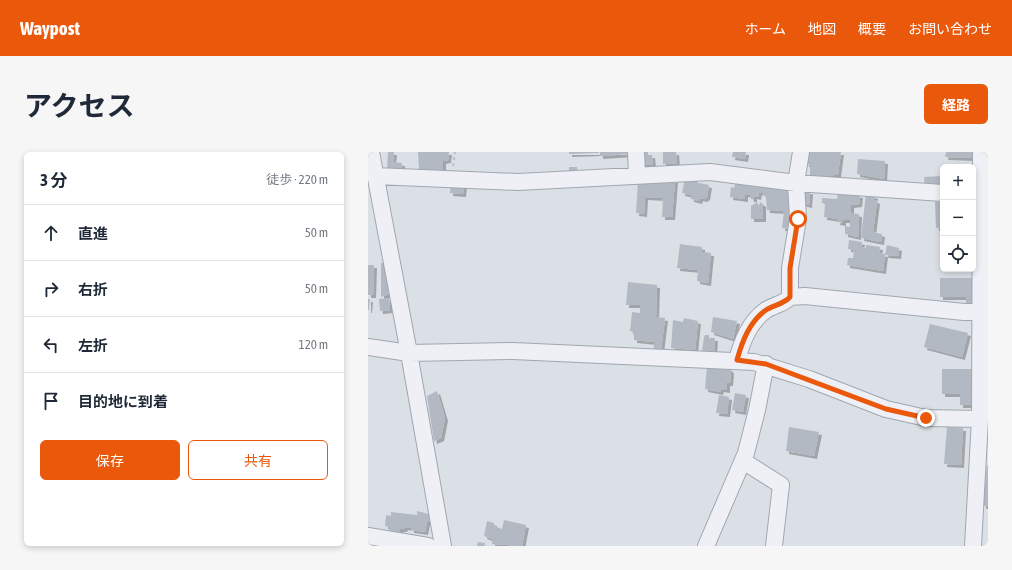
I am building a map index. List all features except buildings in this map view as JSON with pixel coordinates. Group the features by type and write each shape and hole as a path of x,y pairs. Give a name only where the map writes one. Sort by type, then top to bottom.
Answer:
{"street":[{"path":"371,152 409,353 443,546"},
{"path":"636,152 636,176"},
{"path":"737,360 743,340 754,320 766,310 788,301 790,297 790,268 798,219 796,184 801,152"},
{"path":"973,546 982,415 983,306 980,194 981,152"},
{"path":"375,176 518,182 710,172 796,184 940,193"},
{"path":"790,297 804,296 964,312 983,306"},
{"path":"368,347 409,353 513,351 737,360 766,364 886,409 926,418 982,415"},
{"path":"706,546 743,462 756,415 766,364"},
{"path":"743,462 781,485 774,546"},
{"path":"368,536 428,546"}],"route":[{"path":"798,219 790,268 790,297 788,301 766,310 754,320 743,340 737,360 766,364 886,409 926,418"}]}
